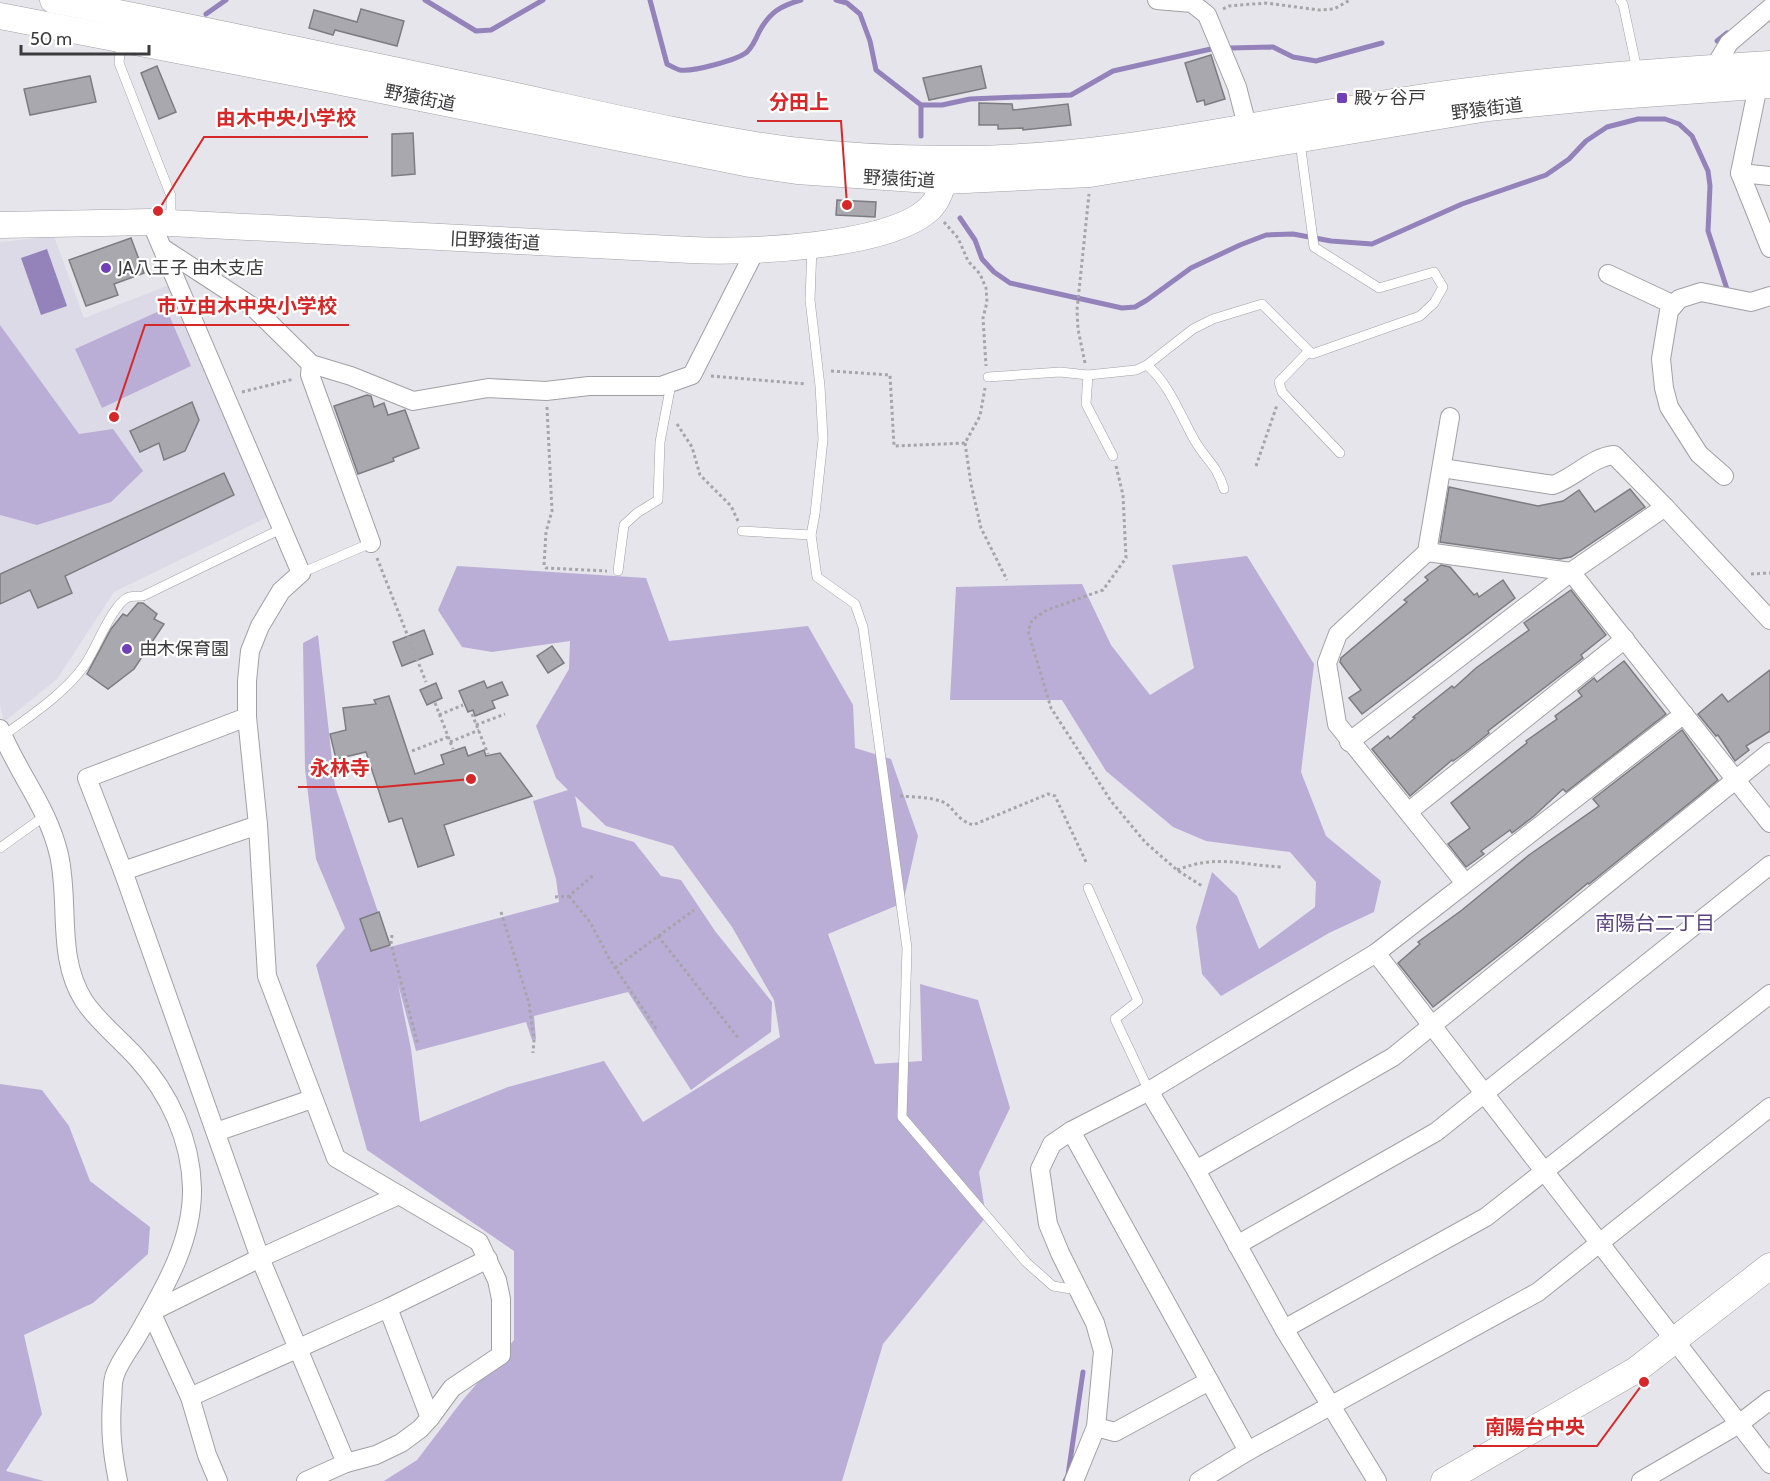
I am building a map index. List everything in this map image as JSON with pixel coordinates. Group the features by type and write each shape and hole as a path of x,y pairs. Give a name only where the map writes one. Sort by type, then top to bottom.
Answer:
{"main road":[{"name":"野猿街道","path":"54,0 681,131 789,150 850,155 944,170 1090,174 1406,100 1575,78 1714,68 1766,78"},
{"name":"野猿街道","path":"4,14 750,164 853,176 944,170 1168,141 1250,137 1300,139 1438,115 1766,78"},
{"path":"932,207 940,195 944,170"},
{"name":"旧野猿街道","path":"0,225 161,223 691,250 755,251 812,245 863,236 899,226 915,219 932,207"},
{"path":"1444,1481 1636,1370 1770,1266"}],"street":[{"path":"1157,0 1192,3 1207,15 1237,87 1250,137"},
{"path":"1714,68 1730,43 1770,8"},
{"path":"1766,78 1740,173 1770,248"},
{"path":"1740,173 1770,176"},
{"path":"161,223 164,249 301,573 282,591 260,626 250,651 247,681 247,717 258,825 267,976 336,1158 479,1242 497,1280 501,1299 501,1355 452,1388 420,1429 401,1443 376,1455 346,1463 306,1481"},
{"path":"164,249 253,307 311,369 371,543"},
{"path":"311,369 351,376 413,401 488,388 546,391 589,386 671,384 692,375 755,251"},
{"path":"1608,274 1674,305"},
{"path":"1724,476 1699,454 1670,407 1664,388 1661,359 1669,311 1679,299 1701,292 1751,302 1770,296"},
{"path":"1450,417 1427,552 1338,634 1327,663 1336,724 1466,883"},
{"path":"1442,468 1553,484 1565,480 1604,456 1614,455 1770,620"},
{"path":"1349,742 1570,572 1665,507"},
{"path":"1427,552 1570,572 1626,639 1770,823"},
{"path":"1408,812 1626,639"},
{"path":"1074,1481 1096,1427 1103,1351 1095,1323 1059,1253 1048,1224 1040,1169 1052,1144 1071,1131 1149,1091 1376,953 1684,714"},
{"path":"247,717 87,778 123,871 261,1258 297,1350 346,1463"},
{"path":"1,733 15,764 46,815 59,856 64,932 75,981 85,1001 138,1060 163,1095 176,1118 188,1148 192,1188 190,1223 166,1285 114,1377 110,1427 111,1448 118,1481"},
{"path":"1196,1170 1393,1057 1770,752"},
{"path":"123,871 258,825"},
{"path":"1237,1245 1436,1132 1770,865"},
{"path":"1376,953 1770,1464"},
{"path":"1284,1329 1486,1217 1770,994"},
{"path":"1149,1091 1196,1170 1284,1329 1377,1481"},
{"path":"216,1132 312,1099"},
{"path":"1199,1481 1248,1451 1538,1292 1770,1107"},
{"path":"1071,1131 1248,1451"},
{"path":"151,1311 399,1195"},
{"path":"190,1397 388,1308 488,1259"},
{"path":"388,1308 430,1418"},
{"path":"151,1311 190,1397 207,1455 218,1481"},
{"path":"1096,1427 1115,1432 1209,1381"},
{"path":"1641,1481 1739,1424 1770,1400"}],"lane":[{"path":"1620,0 1623,4 1638,73"},
{"path":"121,39 119,63 171,196 161,223"},
{"path":"987,377 1060,372 1088,375 1136,370 1147,365 1193,329 1213,319 1262,304 1312,354 1420,316 1434,303 1443,287 1434,272 1380,288 1314,247 1300,139"},
{"path":"812,245 810,300 820,386 823,439 811,536 817,577 855,604 863,627 907,948 902,1117 1026,1262 1053,1286 1078,1290"},
{"path":"1310,351 1278,382 1282,392 1340,453"},
{"path":"1147,365 1161,377 1196,443 1219,472 1224,489"},
{"path":"1088,375 1086,404 1113,456"},
{"path":"618,571 624,525 637,513 658,500 660,442 671,384"},
{"path":"1,733 71,681 97,645 117,605 128,597 143,596 283,528"},
{"path":"742,531 811,536"},
{"path":"301,573 371,543"},
{"path":"0,848 46,815"},
{"path":"1088,888 1138,1001 1115,1020 1149,1091"}],"path":[{"path":"1207,15 1229,6 1266,3 1319,10 1334,9 1350,0"},
{"path":"1088,375 1078,329 1077,310 1090,174"},
{"path":"932,207 958,238 968,261 980,274 986,288 987,302 983,318 987,377 980,416 964,443 970,484 981,528 1007,580"},
{"path":"227,396 311,369"},
{"path":"818,370 890,375 894,446 964,443"},
{"path":"692,375 820,386"},
{"path":"546,391 552,511 546,532 544,566 546,568 618,571"},
{"path":"1256,466 1282,392"},
{"path":"667,406 692,447 700,475 731,506 742,531"},
{"path":"1113,456 1123,495 1125,558 1103,590 1047,610 1032,620 1028,631 1051,708 1111,801 1144,842 1176,870 1202,886"},
{"path":"371,543 426,682"},
{"path":"435,703 453,749"},
{"path":"439,715 463,705"},
{"path":"472,714 488,754"},
{"path":"477,725 505,714"},
{"path":"450,742 479,730"},
{"path":"412,751 448,737"},
{"path":"886,794 942,801 963,822 973,825 1048,794 1055,796 1087,864"},
{"path":"1176,870 1213,860 1252,866 1281,867"},
{"path":"555,897 569,896 596,874"},
{"path":"569,896 590,922 615,968 657,1030"},
{"path":"615,968 694,910"},
{"path":"501,912 529,1003 534,1040 533,1053"},
{"path":"392,935 391,944 418,1045"},
{"path":"658,936 739,1039"}],"shaded area":[{"path":"54,236 84,318 172,284 268,517 114,592 57,679 4,722 0,704 0,242"},
{"path":"47,249 67,306 41,315 21,258"},
{"path":"166,308 191,366 102,408 75,349"},
{"path":"0,325 79,434 113,429 143,471 111,502 37,525 0,515"},
{"path":"1247,556 1314,664 1301,772 1326,836 1381,881 1374,912 1329,933 1221,996 1202,974 1196,927 1212,872 1237,896 1259,949 1315,907 1316,882 1290,852 1206,841 1173,827 1106,771 1062,700 950,700 956,587 1082,584 1111,645 1150,695 1194,668 1172,565"},
{"path":"457,566 646,578 669,641 808,626 853,705 855,748 891,759 918,836 903,903 828,934 875,1064 922,1061 920,984 978,1000 1010,1108 979,1172 986,1217 883,1344 842,1481 384,1481 417,1460 462,1401 514,1340 514,1251 367,1150 316,965 345,928 316,859 305,769 303,643 318,635 335,786 390,947 559,902 556,879 533,801 568,790 556,778 536,726 569,669 570,641 492,652 462,647 438,610","holes":["575,796 606,826 673,846 732,927 774,1000 780,1037 643,1122 604,1061 508,1087 420,1122 411,1049 398,984 416,1051 526,1022 532,1040 536,1039 534,1016 628,992 691,1090 771,1032 772,1002 715,931 681,880 661,876 634,842 582,827"]},
{"path":"0,1084 42,1090 69,1126 90,1181 150,1227 148,1254 93,1303 24,1335 42,1414 6,1471 44,1481 0,1481"}],"building":[{"path":"361,9 404,21 397,46 335,30 333,35 309,28 314,10 357,22"},
{"path":"1211,55 1225,99 1205,105 1204,100 1197,102 1185,63"},
{"path":"157,66 176,112 159,119 141,73"},
{"path":"981,66 986,88 929,100 923,78"},
{"path":"90,76 96,102 30,115 24,89"},
{"path":"979,103 1012,104 1013,110 1068,104 1071,125 1023,130 1023,128 998,129 998,125 979,125"},
{"path":"413,133 415,174 392,176 392,134"},
{"path":"837,200 876,202 875,217 836,215"},
{"path":"131,238 144,273 114,284 118,295 86,306 69,260"},
{"path":"367,395 371,396 374,407 384,403 388,415 405,410 419,448 393,458 394,461 358,474 334,406"},
{"path":"192,402 199,420 185,451 164,460 159,443 140,452 130,431"},
{"path":"224,473 234,495 65,576 72,593 38,608 30,590 0,604 0,574"},
{"path":"1449,487 1538,506 1563,501 1579,490 1595,512 1630,489 1645,507 1571,557 1560,559 1440,542"},
{"path":"1441,565 1450,567 1474,595 1477,593 1479,597 1503,580 1515,598 1362,714 1349,698 1361,690 1340,662 1341,658 1407,602 1404,600 1428,580 1425,577"},
{"path":"1571,590 1606,635 1581,655 1583,658 1488,731 1489,733 1452,760 1410,796 1372,749 1388,736 1390,739 1452,686 1454,688 1476,668 1529,630 1524,623"},
{"path":"138,603 143,603 157,614 154,619 164,624 134,669 108,689 87,674 111,629 123,614 127,616"},
{"path":"424,630 433,654 402,666 393,642"},
{"path":"552,646 564,663 548,673 537,656"},
{"path":"1624,661 1666,714 1566,792 1563,789 1512,833 1510,830 1481,851 1484,854 1466,867 1448,844 1470,828 1451,803 1527,743 1526,741 1557,719 1555,716 1582,696 1578,691 1594,678 1597,682"},
{"path":"1770,670 1770,731 1746,746 1749,750 1735,761 1718,735 1716,736 1698,714 1722,694 1728,702"},
{"path":"484,681 487,688 502,682 508,695 492,701 495,708 475,716 473,710 468,712 459,691"},
{"path":"436,683 442,698 427,705 420,690"},
{"path":"389,696 415,774 444,764 441,755 465,747 468,756 484,750 486,756 500,753 532,796 444,825 454,855 418,867 402,818 389,822 366,752 336,759 330,734 346,730 343,708 376,704 374,700"},
{"path":"1682,730 1718,780 1433,1007 1398,963 1420,944 1418,942 1462,910 1529,855 1599,806 1593,799"},
{"path":"379,912 390,945 371,951 360,919"}],"waterway":[{"path":"206,14 226,0"},
{"path":"425,0 476,31 491,30 543,0"},
{"path":"650,0 667,64 678,70 704,67 742,55 754,43 763,25 772,15 781,7 801,0"},
{"path":"836,0 847,3 860,14 870,41 876,70 921,105 921,136"},
{"path":"1717,41 1727,33"},
{"path":"1230,48 1273,47 1293,57 1316,61 1382,43"},
{"path":"921,105 942,105 970,99 1071,95 1113,71 1211,49"},
{"path":"960,218 975,240 982,259 994,272 1010,283 1122,308 1135,307 1191,268 1266,235 1293,234 1331,241 1372,244 1462,204 1546,175 1569,159 1586,141 1607,127 1638,119 1665,119 1679,124 1692,136 1708,171 1710,186 1708,231 1727,289"},
{"path":"1065,1481 1068,1475 1083,1372"}],"place":[{"name":"殿ヶ谷戸","path":"1342,98"},
{"name":"分田上","path":"847,205"},
{"name":"由木中央小学校","path":"158,211"},
{"name":"JA八王子 由木支店","path":"106,268"},
{"name":"市立由木中央小学校","path":"114,417"},
{"name":"由木保育園","path":"127,649"},
{"name":"永林寺","path":"471,779"},
{"name":"南陽台中央","path":"1644,1382"}],"district":[{"name":"南陽台二丁目","path":"1655,923"}]}
